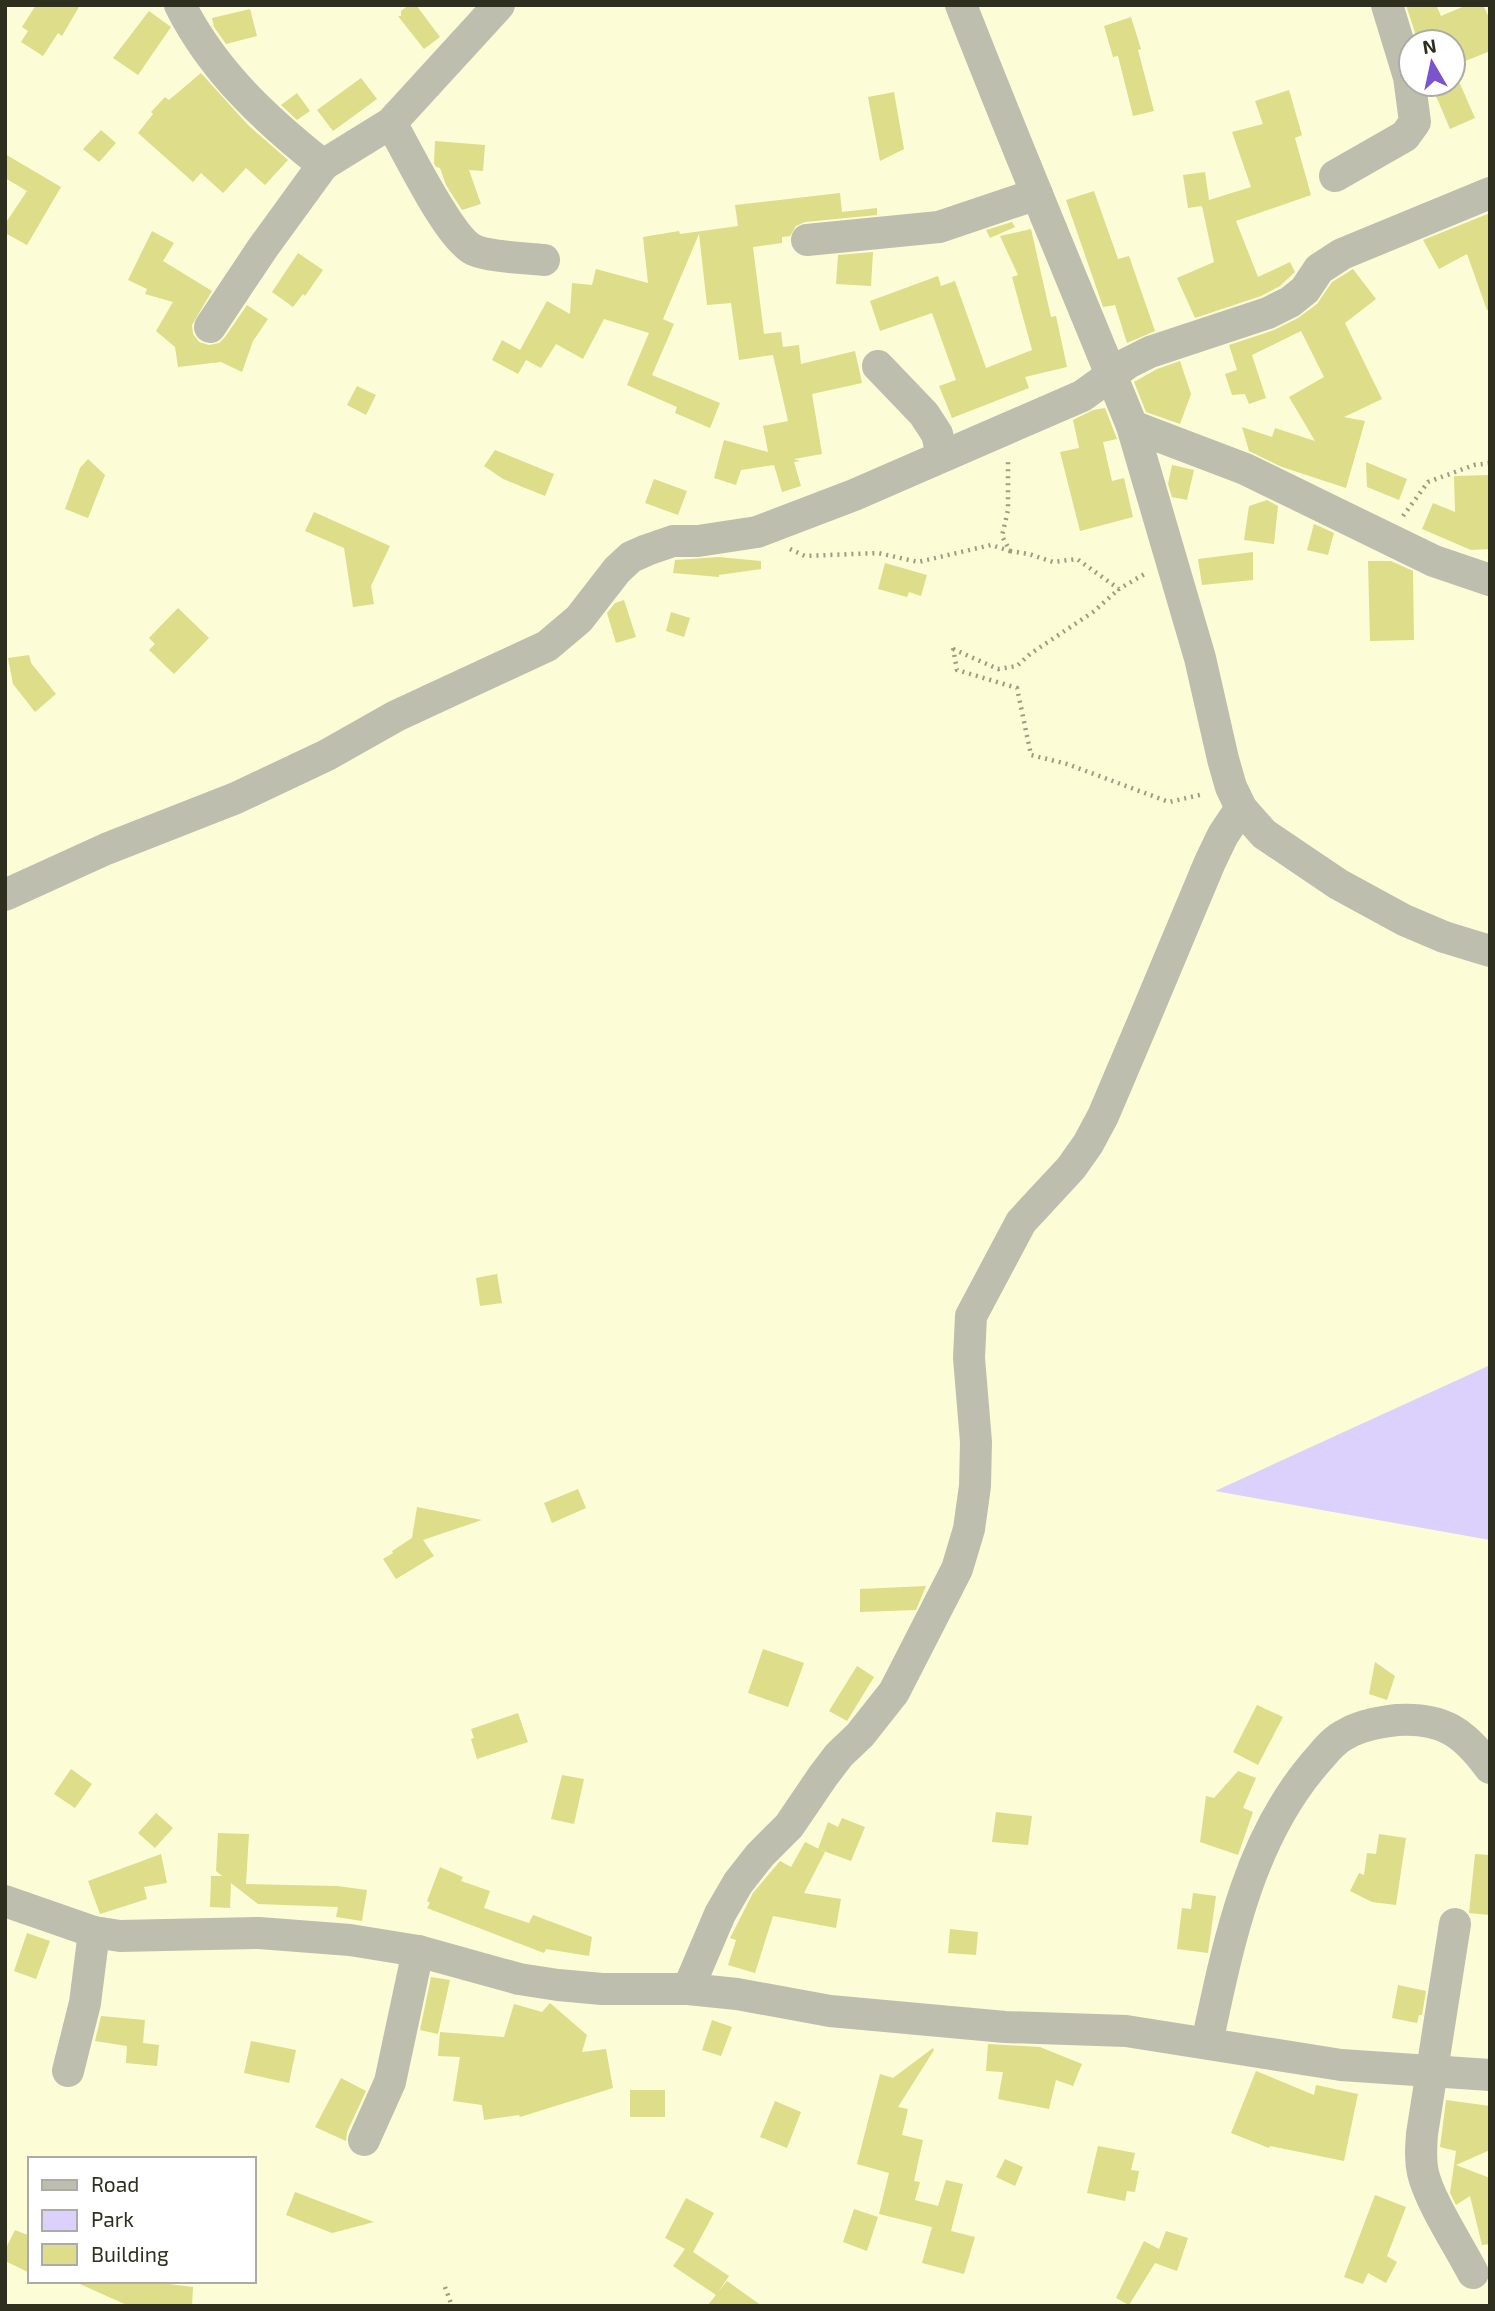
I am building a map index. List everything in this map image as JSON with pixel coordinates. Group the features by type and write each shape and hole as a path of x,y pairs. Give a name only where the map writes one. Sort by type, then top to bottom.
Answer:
{"street":[{"path":"180,5 196,37 228,77 274,126 323,165"},
{"path":"210,327 323,165 391,123 499,5"},
{"path":"961,5 1132,426 1200,658 1236,797 1264,834 1338,884 1404,920 1444,937 1490,951"},
{"path":"1335,176 1405,136 1415,122 1409,78 1387,5"},
{"path":"391,123 450,227 464,244 475,251 544,260"},
{"path":"5,895 106,849 236,798 327,755 396,716 547,646 579,619 617,570 631,557 673,541 698,541 757,532 803,516 1082,396 1128,363 1150,352 1268,313 1290,302 1305,290 1319,269 1342,254 1490,193"},
{"path":"807,240 939,227 1037,194"},
{"path":"878,366 924,414 937,434 942,455"},
{"path":"1132,426 1245,469 1434,561 1490,580"},
{"path":"688,1989 720,1914 738,1883 760,1855 789,1826 839,1755 860,1735 894,1692 957,1569 969,1529 975,1486 976,1442 969,1358 971,1315 1021,1222 1071,1168 1103,1116 1223,835 1236,797"},
{"path":"1207,2043 1229,1943 1242,1899 1285,1804 1332,1744 1344,1734 1364,1726 1388,1721 1425,1720 1460,1733 1490,1768"},
{"path":"5,1901 94,1932 120,1936 259,1933 350,1940 418,1951 519,1979 558,1985 602,1989 688,1989 737,1994 830,2011 1005,2027 1126,2031 1341,2065 1490,2075"},
{"path":"1455,1924 1422,2134 1423,2173 1428,2189 1473,2273"},
{"path":"68,2071 85,2003 94,1932"},
{"path":"364,2140 390,2082 418,1951"}],"path":[{"path":"1004,428 1009,440 1006,483 1008,510 1002,536 1010,551"},
{"path":"1384,537 1428,482 1474,465 1490,463"},
{"path":"757,532 805,556 878,553 918,562 991,545 1053,562 1077,559 1119,589"},
{"path":"1170,559 1119,589 1093,612 1030,654 1017,666 998,669 953,648 957,670 1017,688 1031,755 1066,764 1169,802 1236,797"},
{"path":"445,2287 452,2306"}],"green space":[{"path":"1490,1365 1490,1540 1215,1491 1475,1372"}],"building":[{"path":"36,5 80,5 62,36 58,33 43,56 21,42 28,31 22,27"},
{"path":"409,5 416,5 440,37 424,49 398,16 401,16 401,11"},
{"path":"1406,5 1436,5 1441,16 1467,5 1483,5 1490,20 1490,51 1467,60 1467,28 1413,28"},
{"path":"250,9 257,36 226,44 214,27 212,18"},
{"path":"149,11 171,27 138,75 113,58"},
{"path":"1131,17 1141,49 1138,50 1154,111 1133,116 1118,56 1113,57 1104,26"},
{"path":"201,73 248,125 288,160 265,185 246,168 223,193 201,173 193,182 138,133 153,114 151,112 165,97 169,100"},
{"path":"361,78 377,99 333,131 317,110"},
{"path":"1289,90 1302,135 1295,138 1311,195 1236,221 1258,277 1290,262 1295,272 1280,286 1261,296 1195,318 1177,278 1214,262 1202,206 1188,208 1183,175 1205,172 1209,200 1251,187 1232,132 1263,124 1255,101"},
{"path":"894,92 904,149 880,161 868,97"},
{"path":"297,93 310,111 297,120 281,105"},
{"path":"1437,98 1466,98 1475,118 1450,129"},
{"path":"101,130 116,143 99,162 83,149"},
{"path":"435,141 485,145 483,171 469,170 481,204 462,210 446,185 440,168 434,163"},
{"path":"5,154 61,187 27,245 5,233 5,224 27,191 5,178"},
{"path":"1094,191 1118,259 1129,256 1155,331 1127,343 1115,305 1103,307 1066,200"},
{"path":"840,193 842,212 877,208 877,215 805,222 796,226 790,236 782,237 782,243 753,247 764,334 781,332 783,347 799,345 801,364 855,351 862,383 812,394 822,454 794,459 800,461 794,462 801,486 782,492 774,465 741,470 736,485 714,478 724,440 768,452 763,426 788,421 773,355 739,360 731,303 707,305 699,234 663,319 674,324 652,375 720,403 710,428 675,413 677,407 627,385 649,333 604,319 583,359 556,344 541,368 526,360 518,374 492,360 502,340 520,350 547,301 570,314 572,283 592,285 596,269 648,283 643,237 738,226 735,205"},
{"path":"1490,213 1490,309 1487,310 1467,254 1439,269 1423,240"},
{"path":"1012,222 1015,227 990,238 986,230"},
{"path":"1031,229 1051,317 1056,316 1067,367 1025,377 1029,388 952,418 939,386 956,380 932,313 880,331 870,301 938,276 941,286 955,281 986,368 1032,350 1012,277 1018,275 1000,236"},
{"path":"152,231 174,243 163,261 212,291 192,325 193,334 199,342 209,345 219,343 247,305 268,319 253,341 242,372 221,362 178,367 175,347 156,331 173,302 145,294 147,289 128,280"},
{"path":"873,252 871,286 836,284 838,255"},
{"path":"298,253 323,270 305,296 303,294 293,307 272,292"},
{"path":"1353,269 1376,299 1345,323 1382,399 1344,417 1365,421 1346,488 1282,467 1249,451 1242,427 1272,437 1275,428 1315,441 1289,397 1324,377 1301,331 1252,355 1266,398 1249,404 1245,394 1232,395 1225,374 1237,370 1229,345 1274,330 1298,318 1317,304 1332,282"},
{"path":"1180,361 1191,394 1180,424 1146,412 1134,382 1157,369"},
{"path":"357,386 376,395 366,415 347,405"},
{"path":"1105,408 1117,439 1103,442 1112,481 1124,478 1133,517 1080,531 1060,452 1079,448 1073,420 1093,410"},
{"path":"495,450 554,474 545,496 503,479 484,466"},
{"path":"88,459 105,475 88,518 65,509 80,468"},
{"path":"1366,462 1407,479 1399,500 1367,487"},
{"path":"1172,465 1194,470 1187,500 1172,497 1168,484"},
{"path":"1490,475 1490,549 1471,550 1422,529 1433,503 1455,512 1454,476"},
{"path":"654,479 687,491 678,515 645,503"},
{"path":"1267,500 1278,506 1274,544 1244,540 1249,506"},
{"path":"314,512 390,546 371,586 374,604 353,607 344,548 305,531"},
{"path":"1314,524 1334,533 1328,555 1307,550"},
{"path":"1253,552 1253,580 1202,585 1198,559"},
{"path":"718,557 761,561 761,569 719,577 673,573 675,560"},
{"path":"1368,561 1391,561 1413,571 1414,640 1370,641"},
{"path":"885,563 927,575 921,596 909,592 907,597 878,589"},
{"path":"624,600 636,637 616,643 607,613 615,603"},
{"path":"178,608 209,638 174,674 149,650 155,644 149,638"},
{"path":"671,612 690,618 684,637 666,631"},
{"path":"29,655 31,663 56,694 35,712 13,684 8,658"},
{"path":"497,1274 502,1303 480,1306 476,1278"},
{"path":"578,1489 586,1508 552,1523 544,1503"},
{"path":"417,1507 482,1520 423,1540 434,1556 396,1579 383,1559 412,1538"},
{"path":"926,1586 916,1610 860,1612 860,1589"},
{"path":"763,1649 804,1663 788,1707 748,1693"},
{"path":"1375,1662 1395,1676 1387,1700 1369,1694"},
{"path":"857,1666 874,1677 847,1721 829,1711"},
{"path":"1257,1705 1283,1717 1258,1765 1233,1752"},
{"path":"518,1713 528,1742 477,1759 471,1729"},
{"path":"71,1769 92,1784 75,1808 54,1794"},
{"path":"1238,1771 1256,1778 1243,1808 1253,1812 1238,1855 1200,1842 1206,1796 1214,1798"},
{"path":"562,1775 584,1779 574,1824 551,1819"},
{"path":"996,1812 1032,1816 1028,1845 992,1842"},
{"path":"156,1813 173,1828 155,1848 138,1833"},
{"path":"842,1818 865,1827 851,1861 818,1849 828,1822 838,1827"},
{"path":"218,1833 249,1834 246,1884 337,1886 367,1890 362,1921 336,1917 338,1907 258,1904 231,1883 230,1908 210,1907 211,1876 222,1876 216,1871"},
{"path":"1379,1834 1406,1838 1396,1905 1372,1902 1350,1891 1359,1873 1364,1875 1367,1853 1376,1854"},
{"path":"805,1842 825,1852 804,1893 841,1899 836,1928 773,1916 755,1973 728,1965 736,1940 730,1938 753,1893 780,1861 791,1867"},
{"path":"161,1854 167,1883 144,1887 147,1899 100,1914 88,1881"},
{"path":"1475,1854 1490,1855 1490,1915 1469,1913"},
{"path":"440,1867 463,1877 461,1881 490,1891 484,1908 529,1923 533,1915 592,1937 589,1956 546,1949 544,1953 427,1908 430,1903 427,1901"},
{"path":"1193,1893 1216,1896 1208,1953 1177,1949 1182,1908 1191,1909"},
{"path":"950,1929 978,1932 976,1955 948,1953"},
{"path":"27,1933 50,1941 36,1979 14,1971"},
{"path":"431,1977 450,1980 438,2034 420,2030"},
{"path":"1398,1985 1426,1991 1422,2015 1419,2015 1417,2023 1392,2018"},
{"path":"550,2003 587,2035 582,2052 606,2049 613,2088 520,2117 484,2120 482,2105 453,2101 460,2057 438,2056 440,2032 504,2037 514,2004 542,2012"},
{"path":"101,2016 145,2020 143,2043 159,2045 157,2066 126,2063 127,2046 95,2041"},
{"path":"712,2020 732,2027 721,2056 702,2050"},
{"path":"251,2041 296,2050 289,2083 244,2073"},
{"path":"988,2044 1040,2047 1082,2064 1073,2086 1056,2080 1049,2109 998,2099 1003,2072 986,2071"},
{"path":"933,2048 898,2107 908,2109 902,2135 923,2140 914,2181 920,2182 915,2200 938,2206 946,2180 963,2184 951,2231 975,2237 964,2274 922,2263 932,2227 879,2214 889,2173 857,2164 880,2074 893,2078"},
{"path":"1256,2071 1314,2095 1316,2085 1358,2094 1344,2161 1270,2146 1269,2148 1231,2133"},
{"path":"341,2078 366,2091 347,2132 346,2141 315,2127"},
{"path":"630,2090 665,2090 665,2117 630,2117"},
{"path":"1446,2100 1490,2106 1490,2150 1456,2165 1490,2178 1490,2244 1482,2245 1470,2196 1456,2205 1450,2193 1456,2151 1440,2147"},
{"path":"775,2101 801,2112 787,2148 760,2137"},
{"path":"1098,2146 1135,2153 1131,2170 1139,2171 1135,2192 1127,2191 1125,2201 1087,2193"},
{"path":"1005,2159 1023,2167 1015,2186 996,2177"},
{"path":"295,2192 374,2222 332,2233 286,2215"},
{"path":"1375,2195 1406,2207 1387,2256 1397,2262 1386,2283 1368,2273 1363,2284 1344,2277"},
{"path":"686,2198 714,2213 693,2252 729,2276 718,2292 727,2281 762,2306 707,2306 716,2295 673,2266 685,2249 665,2238"},
{"path":"854,2209 878,2217 867,2251 843,2242"},
{"path":"15,2230 28,2235 28,2272 5,2261 5,2250"},
{"path":"1166,2231 1188,2238 1177,2271 1155,2263 1129,2305 1116,2298 1144,2241 1159,2249"},
{"path":"77,2283 161,2283 193,2287 192,2306 129,2306"}]}
